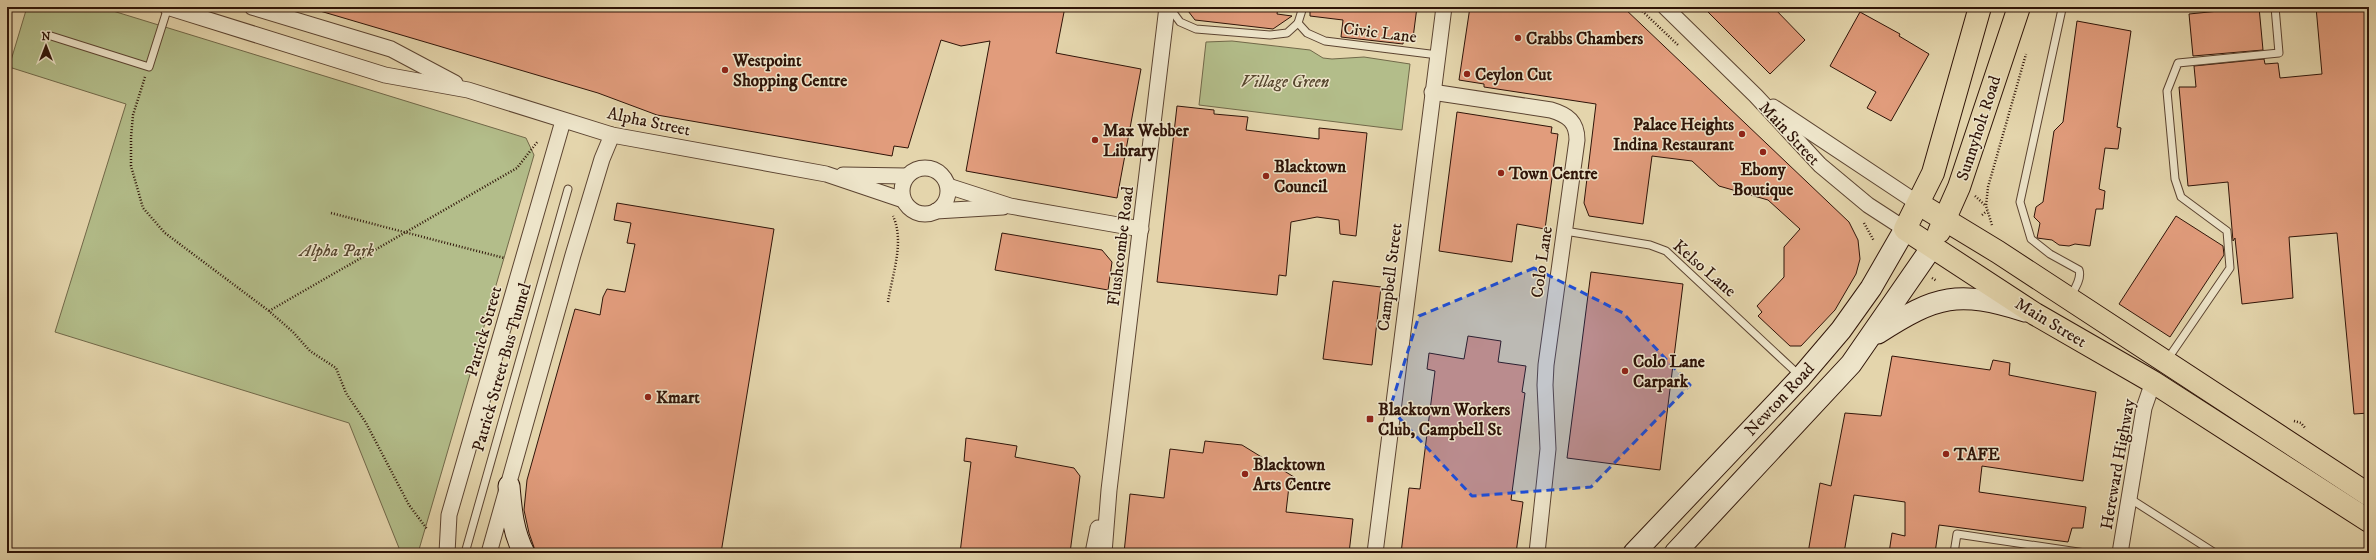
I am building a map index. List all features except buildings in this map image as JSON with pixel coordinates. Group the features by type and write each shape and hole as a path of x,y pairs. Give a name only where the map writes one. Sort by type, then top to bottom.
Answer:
{"main road":[{"name":"Sunnyholt Road","path":"1905,229 1919,204 1933,172 1980,7"},
{"name":"Sunnyholt Road","path":"1932,246 1946,219 1959,187 2019,7"},
{"name":"Main Street","path":"1919,204 1946,219 2069,298 2369,495"},
{"name":"Main Street","path":"1905,229 2035,314 2153,382 2369,520"},
{"name":"Newton Road","path":"1634,553 1801,377 1860,304 1905,229"},
{"name":"Newton Road","path":"1675,553 1851,364 1871,338 1932,246"},
{"path":"1871,338 1927,305 1959,298 1989,300 2035,314"},
{"path":"1717,464 1738,485"},
{"path":"508,486 512,519 517,540 524,553"}],"street":[{"name":"Alpha Street","path":"167,7 385,75 468,90 563,121 612,135 826,174 903,200"},
{"name":"Alpha Street","path":"252,7 390,49 468,90"},
{"name":"Flushcombe Road","path":"1104,553 1109,490 1168,7"},
{"name":"Campbell Street","path":"1375,553 1432,92 1444,7"},
{"name":"Main Street","path":"1664,7 1756,96 1820,165 1868,205 1905,229"},
{"name":"Colo Lane","path":"1432,92 1551,110 1561,113 1576,126 1577,140 1546,365 1548,449 1537,553"},
{"name":"Main Street","path":"1756,96 1919,204"},
{"name":"Patrick Street","path":"447,553 449,515 563,121"},
{"path":"489,553 573,255 602,159 612,135"},
{"path":"936,211 946,200 948,186 942,175 932,168 918,168 906,176 901,187 903,200 912,210 918,213 924,214 936,211 1010,206"},
{"name":"Alpha Street","path":"826,174 906,176"},
{"path":"948,186 1010,206 1141,229"},
{"name":"Hereward Highway","path":"2120,553 2144,408 2153,382"},
{"name":"Flushcombe Road","path":"1093,553 1096,535 1109,490"}],"lane":[{"path":"51,36 149,67 167,7"},
{"path":"1168,7 1180,22 1196,29 1270,35 1286,33 1298,23 1303,7"},
{"path":"2058,7 2062,10 2020,202 2031,239 2050,254 2079,270 2080,274 2077,286 2069,298"},
{"path":"2165,362 2230,268 2227,231 2181,198 2177,186 2168,91 2178,63 2279,53 2275,7"},
{"name":"Civic Lane","path":"1298,23 1307,33 1325,40 1438,55"},
{"name":"Patrick Street Bus Tunnel","path":"465,553 568,189"},
{"name":"Kelso Lane","path":"1565,231 1650,245 1666,251 1801,377"},
{"path":"2128,498 2215,553"},
{"path":"1954,553 1957,534 2085,553"}],"path":[{"path":"1986,206 1991,174 2027,50"},
{"path":"149,67 134,115 131,137 131,166 143,208 166,233 269,311 293,332 310,351 336,368 346,393 366,423 409,505 427,528"},
{"path":"269,311 517,168 538,142"},
{"path":"1982,215 1987,210"},
{"path":"331,213 504,258"},
{"path":"888,302 899,240 897,226 893,216"},
{"path":"1937,285 1940,276"}],"highlighted area":[{"path":"1534,268 1623,313 1690,385 1591,487 1472,496 1390,408 1419,316"}],"green space":[{"name":"Alpha Park","path":"27,7 100,7 526,138 534,155 418,553 401,553 349,423 55,332 126,104 9,67"},
{"name":"Village Green","path":"1232,41 1310,50 1323,58 1332,59 1364,57 1410,64 1402,130 1199,105 1206,42"}],"place":[{"name":"Crabbs Chambers","path":"1518,38"},
{"name":"Westpoint Shopping Centre","path":"725,70"},
{"name":"Ceylon Cut","path":"1467,74"},
{"name":"Palace Heights Indina Restaurant","path":"1742,134"},
{"name":"Max Webber Library","path":"1095,140"},
{"name":"Ebony Boutique","path":"1763,152"},
{"name":"Town Centre","path":"1501,173"},
{"name":"Blacktown Council","path":"1266,176"},
{"name":"Colo Lane Carpark","path":"1625,371"},
{"name":"Kmart","path":"648,397"},
{"name":"Blacktown Workers Club, Campbell St","path":"1370,419"},
{"name":"TAFE","path":"1946,454"},
{"name":"Blacktown Arts Centre","path":"1245,474"}]}
